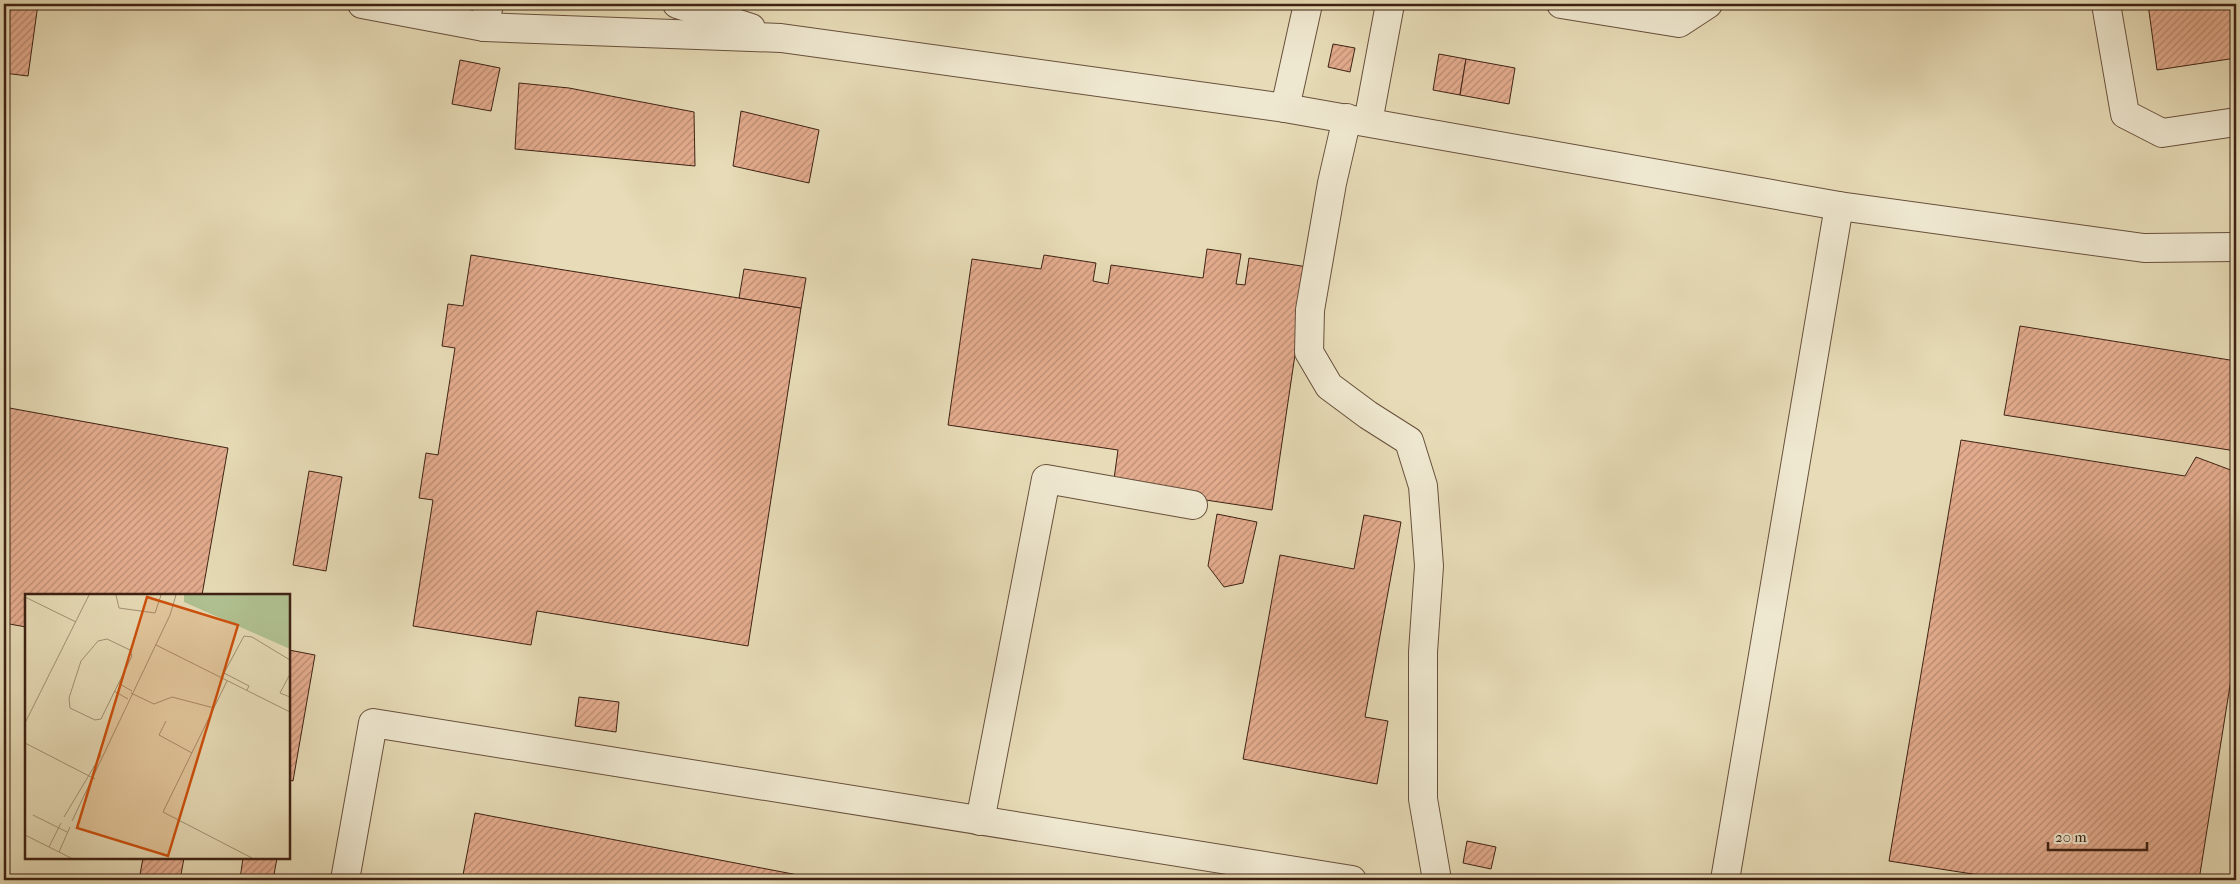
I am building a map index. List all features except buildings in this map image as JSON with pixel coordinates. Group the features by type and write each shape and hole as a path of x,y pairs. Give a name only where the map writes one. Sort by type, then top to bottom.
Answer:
{"street":[{"path":"362,4 486,16 781,38 1285,108 1839,206 2144,248 2236,247"},
{"path":"677,4 781,38"},
{"path":"1285,108 1308,4"},
{"path":"1390,4 1358,120 1332,182 1310,310 1309,352 1329,386 1368,415 1409,441 1423,486 1429,566 1422,652 1423,799 1437,880"},
{"path":"1560,4 1679,23 1708,4"},
{"path":"2106,4 2125,114 2162,133 2236,122"},
{"path":"1724,880 1839,206"},
{"path":"980,821 1046,479 1193,505"},
{"path":"345,880 373,723 1352,880"}],"green space":[{"path":"2236,834 2236,880 2231,880"}]}
